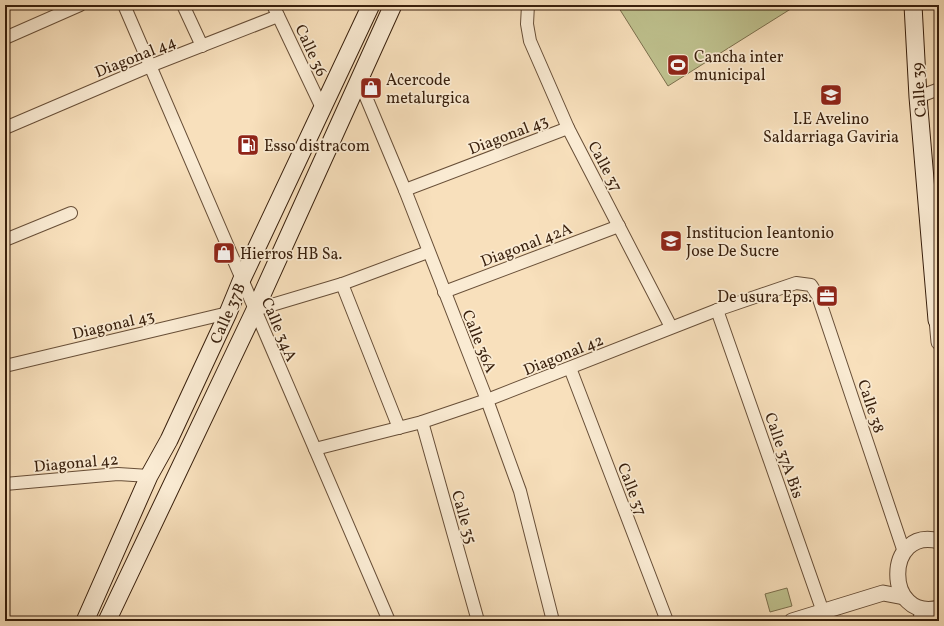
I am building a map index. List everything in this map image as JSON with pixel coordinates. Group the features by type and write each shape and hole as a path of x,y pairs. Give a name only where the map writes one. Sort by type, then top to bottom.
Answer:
{"main road":[{"name":"Calle 37B","path":"85,621 149,476 169,440 228,314 242,279 371,5"},
{"name":"Calle 37B","path":"106,621 255,310 392,5"},
{"name":"Calle 39","path":"913,5 918,98 938,322"}],"street":[{"path":"5,38 80,5"},
{"name":"Calle 34A","path":"124,5 389,621"},
{"path":"183,5 202,46"},
{"name":"Calle 36","path":"273,5 322,108"},
{"name":"Diagonal 43","path":"405,190 568,128 530,41 527,24 528,5"},
{"name":"Diagonal 44","path":"5,128 150,66 278,16"},
{"name":"Calle 36A","path":"358,78 405,190 487,400 520,490 553,621"},
{"path":"918,98 939,89"},
{"name":"Calle 37","path":"568,128 671,327"},
{"path":"5,240 71,213"},
{"name":"Diagonal 42A","path":"444,292 619,226"},
{"path":"255,310 342,284 428,252"},
{"name":"Diagonal 42","path":"315,449 422,422 487,400 671,327 796,283"},
{"name":"Calle 38","path":"796,283 810,285 818,296 904,552"},
{"path":"342,284 399,428"},
{"name":"Calle 37A Bis","path":"717,310 823,612"},
{"name":"Diagonal 43","path":"5,366 228,314"},
{"name":"Calle 39","path":"938,322 939,342"},
{"name":"Calle 37","path":"570,368 667,621"},
{"name":"Calle 35","path":"422,422 478,621"},
{"name":"Diagonal 42","path":"5,484 118,474 149,476"},
{"path":"939,541 922,541 912,545 904,552 899,560 896,579 904,597 921,615 939,608"},
{"path":"883,594 896,579"},
{"path":"792,621 883,594 904,597"}],"green space":[{"name":"Cancha inter municipal","path":"617,5 797,5 668,86"},
{"path":"787,588 792,606 770,612 765,594"}],"place":[{"name":"Cancha inter municipal","path":"678,65"},
{"name":"Acercode metalurgica","path":"371,88"},
{"name":"I.E Avelino Saldarriaga Gaviria","path":"831,95"},
{"name":"Esso distracom","path":"248,145"},
{"name":"Institucion Ieantonio Jose De Sucre","path":"671,241"},
{"name":"Hierros HB Sa.","path":"224,253"},
{"name":"De usura Eps.","path":"827,296"}]}
